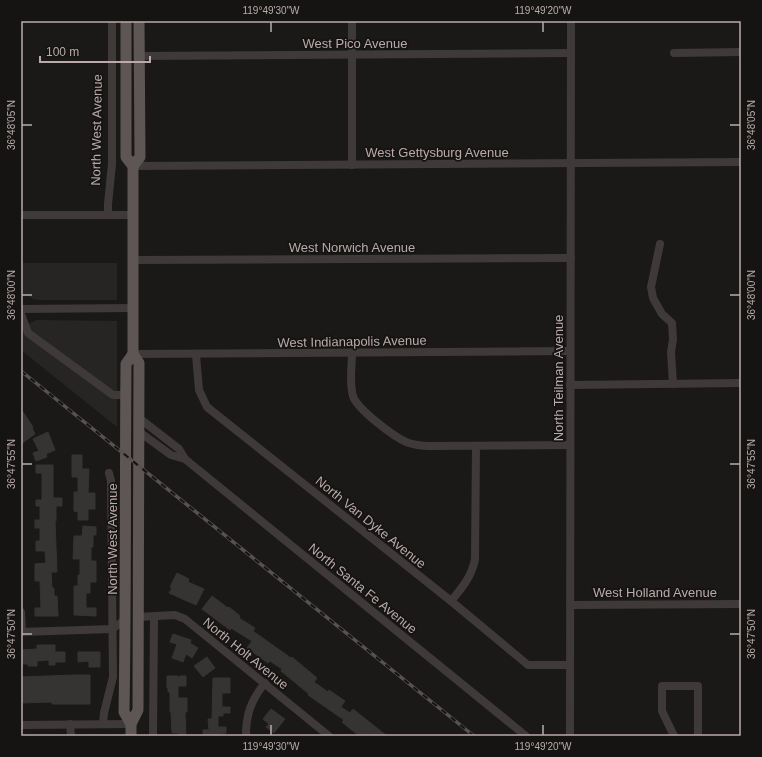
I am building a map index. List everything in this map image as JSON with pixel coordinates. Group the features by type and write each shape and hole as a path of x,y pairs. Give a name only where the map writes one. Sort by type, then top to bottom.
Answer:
{"main road":[{"name":"North West Avenue","path":"126,21 126,157 133,166"},
{"name":"North West Avenue","path":"131,736 131,724 138,710 139,363 133,354 132,215 133,166 140,157 139,21"},
{"name":"North West Avenue","path":"131,724 124,712 126,618 126,364 133,354"},
{"path":"126,395 132,402 134,425 138,430"},
{"path":"126,618 138,617"}],"street":[{"name":"North West Avenue","path":"108,215 112,164 112,21"},
{"path":"352,21 352,165"},
{"name":"North Teilman Avenue","path":"570,736 571,21"},
{"path":"674,53 741,52"},
{"name":"West Pico Avenue","path":"139,56 571,53"},
{"name":"West Gettysburg Avenue","path":"133,166 741,162"},
{"path":"21,215 132,215"},
{"path":"660,244 651,287 653,298 662,314 672,323 673,339 671,352 674,384"},
{"name":"West Norwich Avenue","path":"132,260 571,258"},
{"path":"21,309 133,308"},
{"path":"21,314 28,333 113,395 126,395"},
{"name":"West Indianapolis Avenue","path":"133,354 570,351"},
{"path":"352,353 352,389 354,399 362,409 395,435 408,442 418,445 570,445"},
{"name":"North Van Dyke Avenue","path":"196,354 199,390 207,407 451,601 528,665 570,665"},
{"path":"570,385 741,383"},
{"name":"North Santa Fe Avenue","path":"139,418 179,449 185,459 526,736"},
{"name":"North Santa Fe Avenue","path":"138,430 171,455 185,459"},
{"path":"451,601 472,572 475,559 476,446"},
{"path":"103,724 104,713 113,677 111,481 108,472"},
{"name":"West Holland Avenue","path":"570,605 741,604"},
{"path":"21,612 21,632 112,629 126,618"},
{"name":"North Holt Avenue","path":"138,617 175,615 185,619 329,736"},
{"path":"153,736 154,617"},
{"path":"112,629 125,643"},
{"path":"246,736 250,704 264,683"},
{"path":"674,736 662,710 662,686 698,686 698,736"},
{"path":"70,724 71,736"},
{"path":"21,725 131,724"}],"shaded area":[{"path":"21,263 117,263 117,299 33,299 27,295 21,294"},
{"path":"37,320 117,321 117,427 21,350 21,327"}],"building":[{"path":"21,409 33,427 32,428 35,434 21,444"},
{"path":"48,432 55,450 46,454 47,457 36,461 33,453 39,451 33,439"},
{"path":"72,455 82,455 82,469 89,469 88,493 95,493 95,509 88,509 88,520 78,520 78,512 74,511 74,492 78,492 78,477 72,477"},
{"path":"36,465 53,465 53,498 62,498 62,506 56,506 55,521 57,572 51,572 54,596 57,596 58,616 35,616 35,608 41,608 40,581 35,581 35,564 46,563 45,551 36,551 36,541 40,541 40,528 35,528 35,520 40,520 40,506 36,506 36,500 42,500 42,473 36,473"},
{"path":"83,526 96,527 96,535 93,535 93,547 91,547 91,561 96,561 96,582 90,582 90,593 86,593 86,608 96,608 96,616 74,615 74,586 78,586 80,559 73,559 74,536 82,536"},
{"path":"177,573 189,579 188,582 204,589 196,605 169,593 172,588 170,587"},
{"path":"212,596 228,608 229,607 240,616 239,618 255,628 253,631 291,658 292,657 317,678 314,682 328,692 329,690 345,701 341,707 350,713 353,709 387,736 372,736 368,733 365,736 359,736 342,722 344,720 308,695 309,694 281,671 282,669 270,661 268,663 247,648 252,641 231,628 230,630 202,609"},
{"path":"173,634 191,640 190,643 198,648 192,658 186,654 183,662 172,658 177,644 170,642"},
{"path":"37,645 55,645 55,652 65,652 65,662 55,662 55,665 49,665 49,660 37,661 37,666 21,664 21,650 37,649"},
{"path":"78,652 100,652 100,667 89,667 89,661 78,662"},
{"path":"207,657 215,668 203,677 194,666"},
{"path":"90,675 90,704 52,704 52,702 21,703 21,677"},
{"path":"167,676 178,676 177,678 180,676 186,676 186,686 178,686 178,698 187,698 187,712 185,712 186,736 178,736 178,733 172,733 170,692 168,692 167,688"},
{"path":"213,678 230,678 230,693 222,693 222,707 230,707 230,713 223,713 223,716 218,716 218,727 226,727 226,733 220,734 220,736 203,736 203,730 209,730 208,719 212,719"},
{"path":"271,709 285,719 274,733 266,727 269,724 263,719"}],"railway":[{"path":"21,371 474,736"}]}
